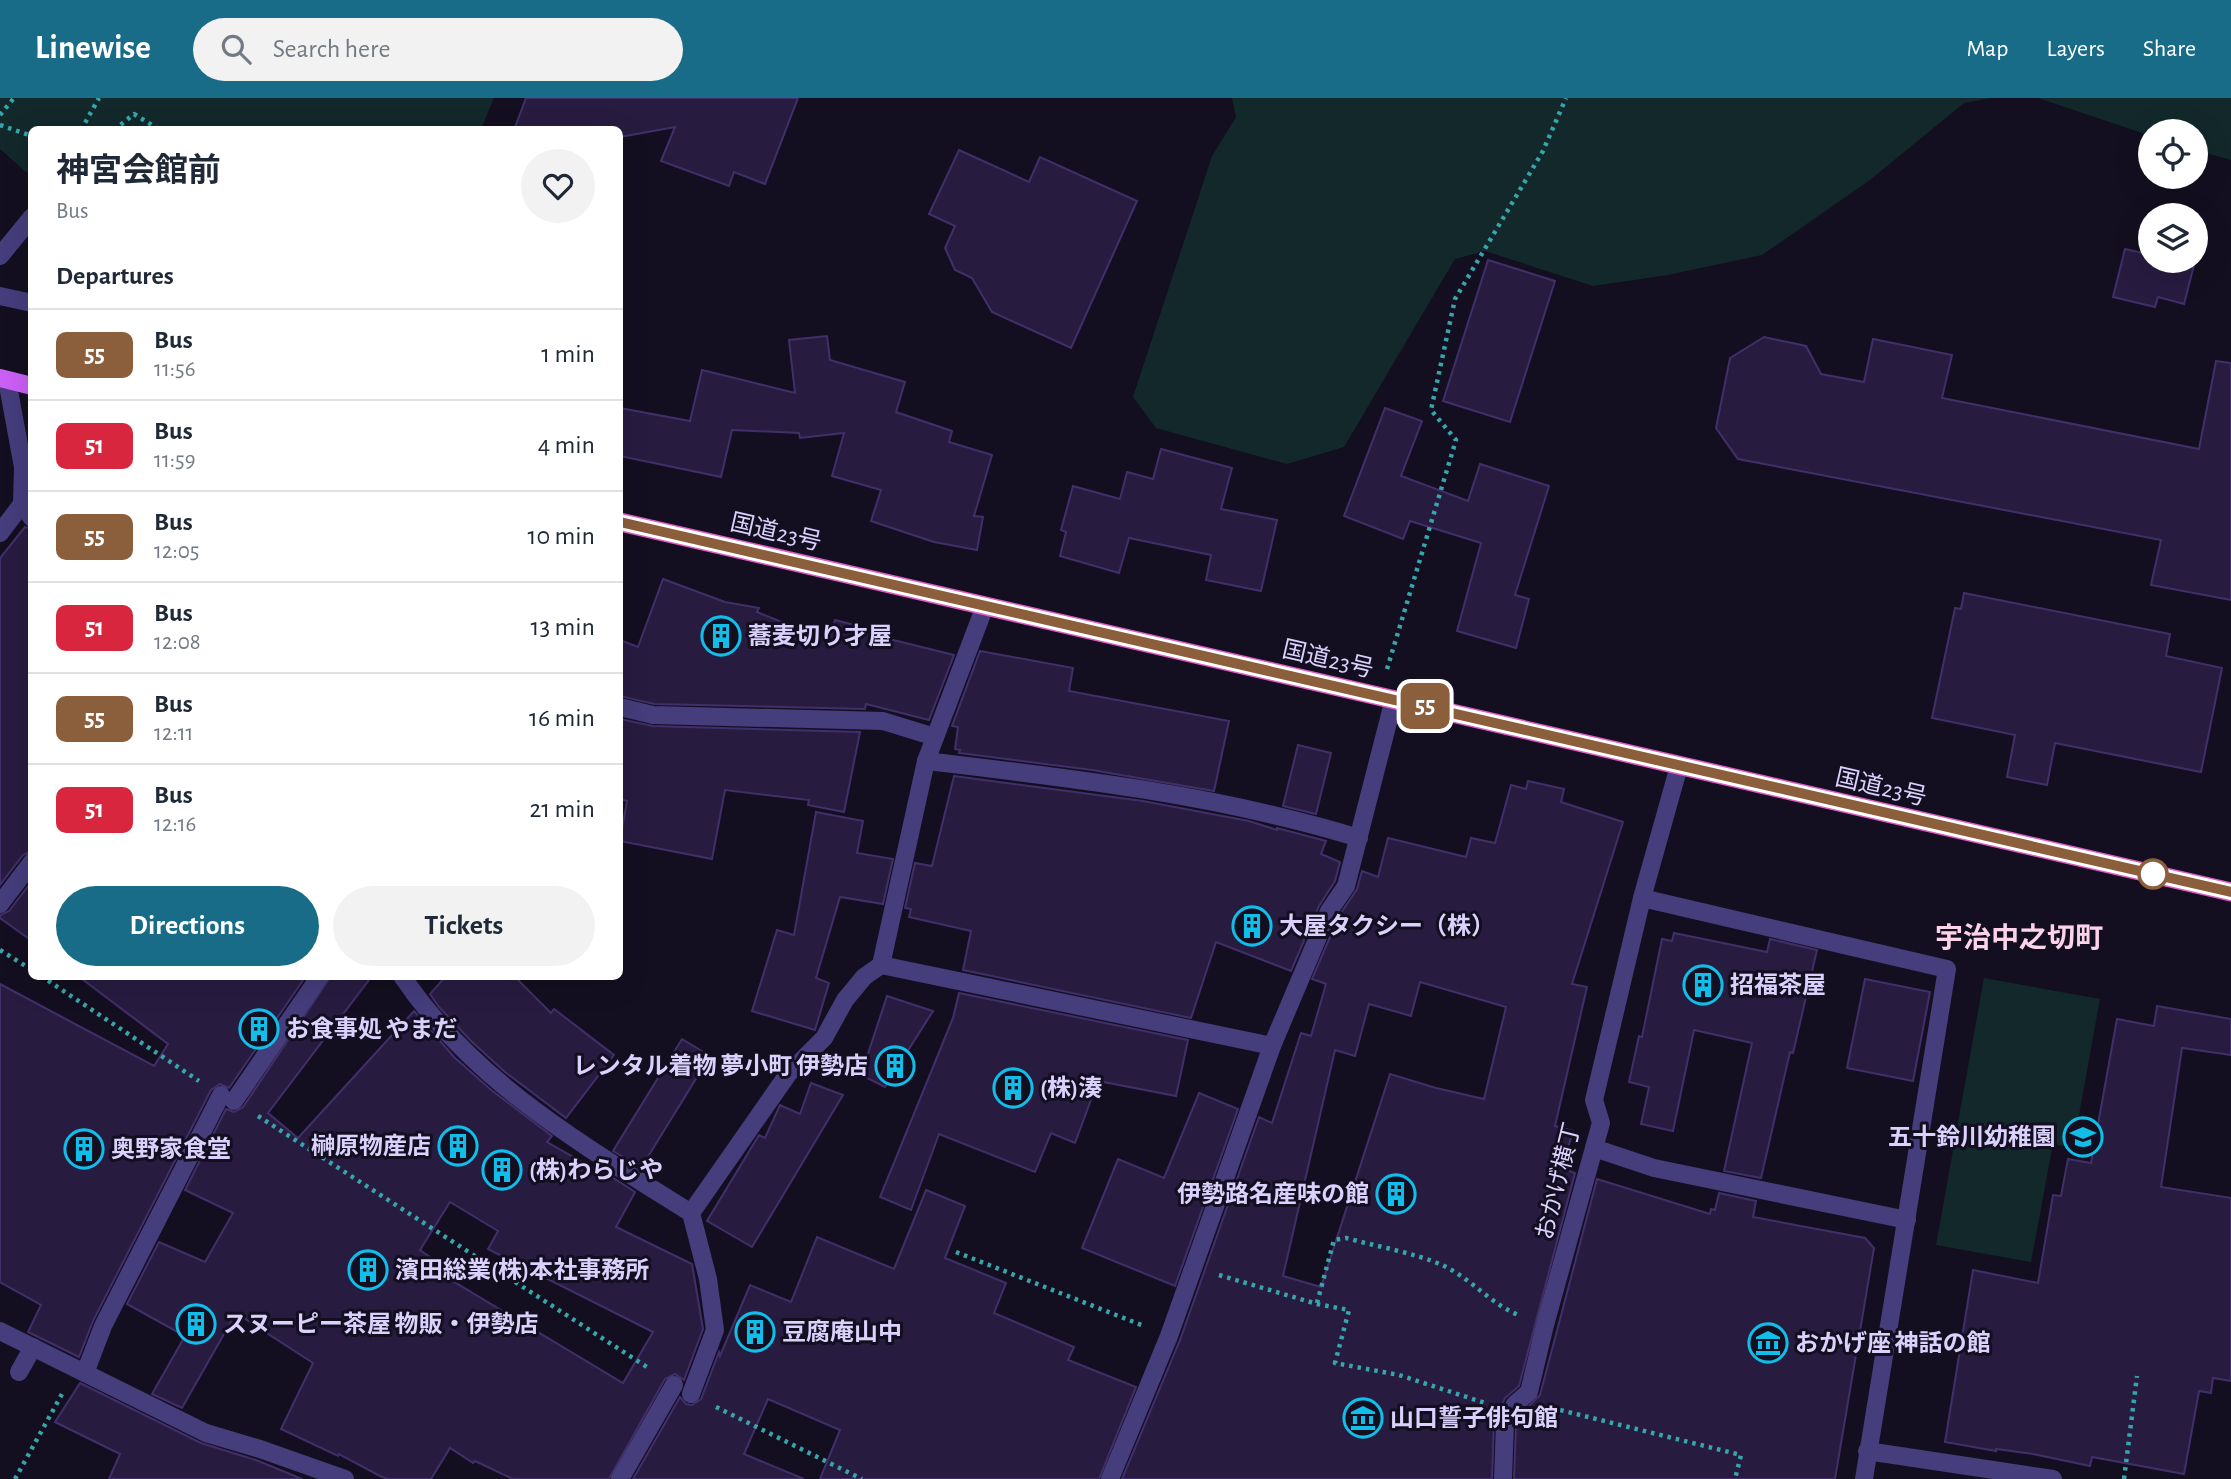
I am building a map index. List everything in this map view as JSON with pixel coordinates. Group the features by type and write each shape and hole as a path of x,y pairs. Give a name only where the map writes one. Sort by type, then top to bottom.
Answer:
{"highway":[{"name":"国道23号","path":"623,523 2231,892"}],"main road":[{"path":"4,379 28,385"}],"street":[{"path":"0,256 28,221"},
{"path":"0,296 28,302"},
{"path":"0,533 27,511 23,467 4,379"},
{"path":"691,1213 788,1074 824,1038 845,1000 864,977 881,965 926,761 985,606"},
{"path":"1111,1479 1169,1336 1272,1046 1329,911 1346,886 1359,838 1386,698"},
{"path":"623,708 653,715 883,721 935,737"},
{"path":"926,761 1097,782 1298,819 1359,838"},
{"name":"おかげ横丁","path":"1503,1479 1505,1422 1515,1404 1529,1392 1601,1123 1594,1100 1642,898 1679,766"},
{"path":"0,904 28,867"},
{"path":"1642,898 1947,968 1864,1479"},
{"path":"881,965 1272,1046"},
{"path":"80,1371 228,1098 317,980"},
{"path":"405,980 444,1028 492,1079 539,1115 691,1213 708,1279 715,1330 691,1394"},
{"path":"1594,1148 1654,1168 1907,1220"},
{"path":"0,1331 206,1433 345,1479"},
{"path":"19,1372 33,1347"},
{"path":"621,1479 674,1385"},
{"path":"1867,1451 2053,1479"}],"path":[{"path":"0,115 14,98"},
{"path":"83,126 99,98"},
{"path":"1386,698 1456,440 1431,410 1455,299 1543,151 1566,98"},
{"path":"119,126 134,114 154,126"},
{"path":"0,125 28,135"},
{"path":"0,950 28,968"},
{"path":"47,980 674,1385"},
{"path":"1317,1304 1334,1240 1346,1238 1441,1265 1465,1278 1488,1297 1516,1314 1545,1325"},
{"path":"956,1252 1169,1336"},
{"path":"1192,1267 1317,1304 1349,1310 1335,1363 1399,1375 1497,1407 1533,1404 1741,1455 1735,1479"},
{"path":"15,1479 80,1371"},
{"path":"2124,1479 2137,1376"},
{"path":"691,1394 862,1479"}],"green space":[{"path":"0,98 494,98 482,126 28,126 28,172 0,149"},
{"path":"1232,98 1991,98 1964,103 1870,180 1762,255 1668,275 1593,286 1485,251 1455,259 1344,447 1287,464 1156,428 1133,397 1212,156 1236,117"},
{"path":"2038,98 2231,98 2231,160 2208,153 2208,119 2138,119 2138,132"},
{"path":"1984,978 2100,999 2073,1148 2053,1144 2031,1262 1936,1245"}],"building":[{"path":"526,98 798,98 765,184 734,172 729,186 661,161 675,127 623,136 623,126 516,126"},
{"path":"959,150 1029,182 1040,157 1137,201 1071,348 992,312 972,278 955,270 945,248 955,226 929,214"},
{"path":"2125,249 2138,252 2138,273 2192,273 2184,304 2158,297 2155,307 2113,297"},
{"path":"1488,260 1555,281 1510,422 1443,401"},
{"path":"827,336 830,360 905,382 896,412 952,431 949,442 992,455 974,516 983,517 977,550 934,542 871,521 881,490 832,476 844,433 800,438 799,433 732,430 721,477 623,457 623,409 690,421 702,370 795,393 789,340"},
{"path":"1764,337 1806,346 1821,374 1864,382 1873,339 1952,355 1942,398 2199,449 2216,361 2231,363 2231,600 2151,585 2161,540 1738,459 1716,428 1730,358"},
{"path":"1385,408 1422,421 1401,476 1468,501 1480,464 1549,486 1515,595 1529,599 1516,648 1457,631 1481,543 1410,521 1403,539 1344,516"},
{"path":"1161,449 1232,468 1221,509 1277,520 1261,591 1206,580 1211,555 1129,538 1119,573 1060,556 1066,532 1061,530 1073,486 1120,499 1127,472 1153,479"},
{"path":"25,527 28,528 28,853 23,855 0,885 0,558"},
{"path":"663,579 725,602 759,608 757,612 829,641 835,620 870,629 869,634 954,655 929,720 866,704 865,709 654,704 623,697 623,641 638,647"},
{"path":"1964,593 2170,634 2166,656 2222,668 2201,772 2055,743 2047,785 2007,777 2015,735 1932,718 1955,608 1961,609"},
{"path":"980,651 1073,668 1069,691 1229,721 1214,791 1092,770 959,753 960,750 955,749 958,727 952,726"},
{"path":"623,720 653,726 860,732 844,812 808,805 809,800 725,790 712,859 623,842 627,801 623,800"},
{"path":"1298,745 1331,753 1316,814 1283,806"},
{"path":"954,776 1143,801 1249,821 1326,841 1321,854 1340,862 1335,881 1319,906 1291,971 1216,942 1191,1018 963,970 971,931 909,917 911,909 905,908 915,863 932,866"},
{"path":"1528,781 1564,789 1561,802 1623,822 1572,984 1587,987 1555,1126 1573,1131 1562,1168 1575,1173 1519,1386 1505,1398 1494,1421 1492,1479 1122,1479 1180,1340 1259,1117 1272,1123 1301,1033 1311,1036 1326,984 1312,979 1339,916 1357,889 1362,871 1378,877 1388,838 1466,857 1471,838 1495,843 1511,785 1526,789","holes":["1420,982 1506,1007 1484,1099 1390,1074 1321,1287 1283,1276 1335,1050 1355,1056 1369,1004 1411,1016"]},
{"path":"816,812 863,821 857,853 893,859 883,904 840,897 816,978 829,983 815,1030 752,1011 777,930 794,935"},
{"path":"28,886 28,938 0,918 0,915 9,911"},
{"path":"1674,933 1767,952 1770,939 1817,950 1761,1178 1724,1171 1752,1043 1694,1030 1673,1131 1641,1124 1649,1087 1629,1082 1639,1036 1642,1037 1662,939 1672,941"},
{"path":"1865,979 1930,992 1913,1081 1847,1068"},
{"path":"83,980 303,980 229,1088 220,1084 211,1090 93,1321 79,1357 28,1332 41,1305 0,1282 0,984 154,1066 168,1044"},
{"path":"328,980 369,980 268,1113 298,1138 414,1011 454,1057 490,1089 552,1136 547,1142 600,1172 601,1170 635,1192 616,1227 692,1264 703,1329 684,1380 675,1374 665,1379 609,1479 513,1479 475,1461 473,1463 450,1448 431,1479 388,1479 380,1476 339,1454 338,1456 281,1429 313,1363 236,1313 182,1408 152,1394 185,1336 127,1304 159,1242 205,1262 233,1213 185,1190 226,1109 234,1112 243,1107","holes":["450,1202 498,1231 488,1249 653,1332 623,1383 426,1265 430,1257 420,1250"]},
{"path":"442,980 518,980 551,1013 554,1009 614,1055 566,1118 505,1072 471,1041 430,994"},
{"name":"(株)湊","path":"959,993 1188,1040 1176,1096 1098,1081 1075,1143 1051,1133 1035,1172 939,1134 911,1210 880,1197 953,1018"},
{"path":"887,996 933,1011 885,1087 861,1075"},
{"path":"2157,1006 2231,1019 2231,1055 2182,1048 2161,1187 2231,1198 2231,1381 2213,1378 2211,1393 2199,1391 2184,1474 2092,1457 2090,1466 2033,1454 1945,1442 1973,1270 2038,1283 2053,1195 2061,1196 2068,1159 2091,1163 2117,1019 2154,1026"},
{"path":"682,1039 710,1056 641,1168 613,1151"},
{"path":"811,1083 843,1095 752,1247 707,1221 759,1135 765,1138 780,1105 800,1114"},
{"path":"1199,1093 1238,1109 1175,1286 1082,1248 1118,1159 1164,1178"},
{"path":"1597,1179 1710,1214 1711,1209 1715,1210 1719,1193 1756,1201 1753,1217 1865,1238 1874,1248 1835,1479 1514,1479 1516,1425 1524,1411 1540,1395"},
{"path":"926,1190 965,1206 945,1258 1006,1283 994,1313 1074,1347 1068,1360 1136,1387 1099,1479 820,1479 840,1430 768,1399 744,1454 804,1479 633,1479 680,1397 686,1404 692,1405 701,1399 750,1285 791,1302 817,1237 894,1269"},
{"path":"80,1383 201,1443 256,1460 302,1479 109,1479 120,1454 55,1422"}],"bus line":[{"name":"55","path":"623,523 2231,892"}],"place":[{"name":"蕎麦切り才屋","path":"721,636"},
{"name":"大屋タクシー（株）","path":"1252,926"},
{"name":"招福茶屋","path":"1703,985"},
{"name":"お食事処 やまだ","path":"259,1029"},
{"name":"レンタル着物 夢小町 伊勢店","path":"895,1066"},
{"name":"(株)湊","path":"1013,1088"},
{"name":"五十鈴川幼稚園","path":"2083,1137"},
{"name":"榊原物産店","path":"458,1146"},
{"name":"奥野家食堂","path":"84,1149"},
{"name":"(株)わらじや","path":"502,1170"},
{"name":"伊勢路名産味の館","path":"1396,1194"},
{"name":"濱田総業(株)本社事務所","path":"368,1270"},
{"name":"スヌーピー茶屋 物販・伊勢店","path":"196,1324"},
{"name":"豆腐庵山中","path":"755,1332"},
{"name":"おかげ座 神話の館","path":"1768,1343"},
{"name":"山口誓子俳句館","path":"1363,1418"}],"district":[{"name":"宇治中之切町","path":"2019,937"}]}
